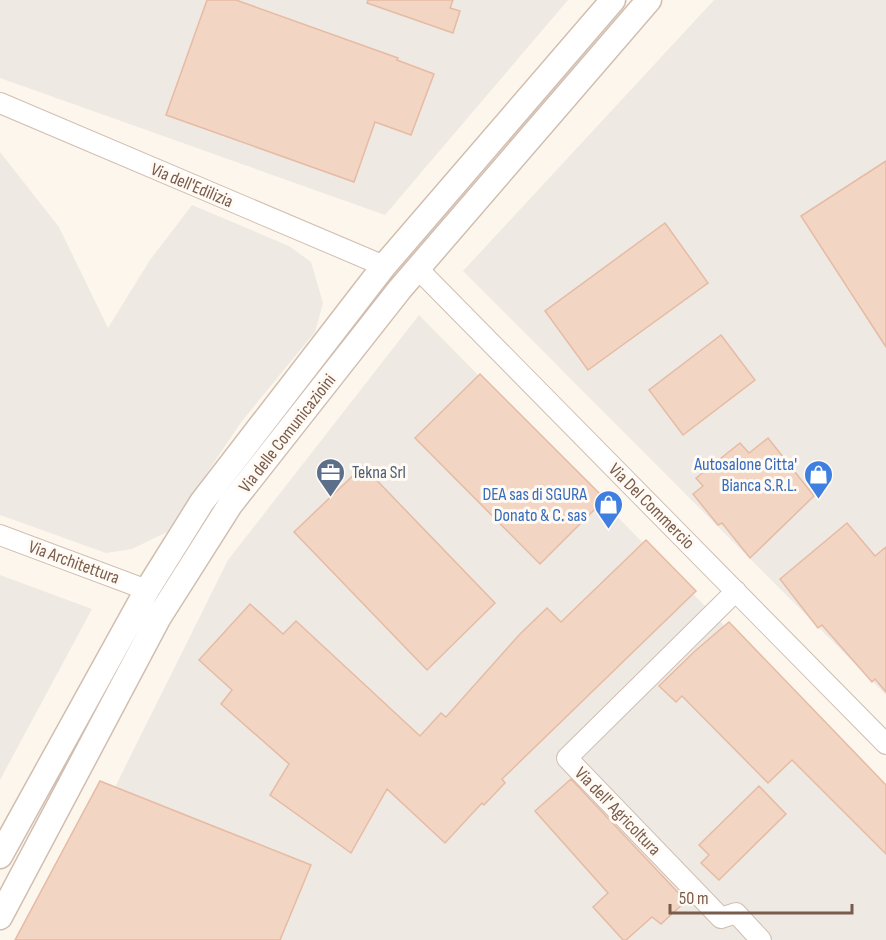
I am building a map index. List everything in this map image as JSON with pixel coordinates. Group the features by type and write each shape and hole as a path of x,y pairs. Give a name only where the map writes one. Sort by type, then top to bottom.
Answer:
{"street":[{"name":"Via delle Comunicazioini","path":"0,856 147,590 202,502 384,266 613,0"},
{"name":"Via delle Comunicazioini","path":"0,917 159,617 230,505 400,289 649,0"},
{"name":"Via dell'Edilizia","path":"0,103 384,266"},
{"name":"Via Del Commercio","path":"418,269 886,744"},
{"name":"Via Architettura","path":"0,535 147,590"},
{"name":"Via dell' Agricoltura","path":"736,591 567,758 721,918 736,913 761,940"}],"shaded area":[{"path":"0,0 568,0 385,215 0,78"},
{"path":"714,0 886,0 886,695 463,271"},
{"path":"0,152 59,227 108,328 150,260 192,205 289,246 311,262 323,303 315,332 242,421 167,532 132,549 106,553 0,515"},
{"path":"419,315 886,790 886,940 39,940 228,560"},
{"path":"0,575 92,609 0,780"}],"building":[{"path":"207,0 236,0 398,58 397,60 434,74 411,135 375,122 354,182 166,115"},
{"path":"368,0 453,0 450,8 460,11 453,33 367,3"},
{"path":"886,161 886,347 801,216"},
{"path":"665,223 708,283 588,370 545,311"},
{"path":"721,335 755,380 683,435 649,390"},
{"path":"480,374 605,499 540,564 415,438"},
{"path":"768,438 814,496 750,558 722,523 718,525 693,494 703,486 696,478 740,443 749,453"},
{"path":"363,466 495,603 427,670 294,532"},
{"path":"847,523 875,556 886,547 886,692 875,679 872,682 822,625 818,628 780,579"},
{"path":"646,540 696,591 502,779 505,783 484,805 482,803 445,843 387,789 351,853 270,795 289,764 221,704 232,690 199,660 250,604 283,634 296,621 420,736 441,713 446,717 520,634 547,608 561,622"},
{"path":"729,622 886,785 886,854 792,760 768,783 682,696 676,702 659,686"},
{"path":"571,779 686,901 661,924 652,917 626,940 623,940 593,907 608,893 535,811"},
{"path":"100,781 311,865 280,940 15,940"},
{"path":"759,786 786,814 719,880 701,863 709,855 699,845"}],"place":[{"name":"Tekna Srl","path":"331,498"},
{"name":"Autosalone Citta' Bianca S.R.L.","path":"818,500"},
{"name":"DEA sas di SGURA Donato & C. sas","path":"608,530"}]}
